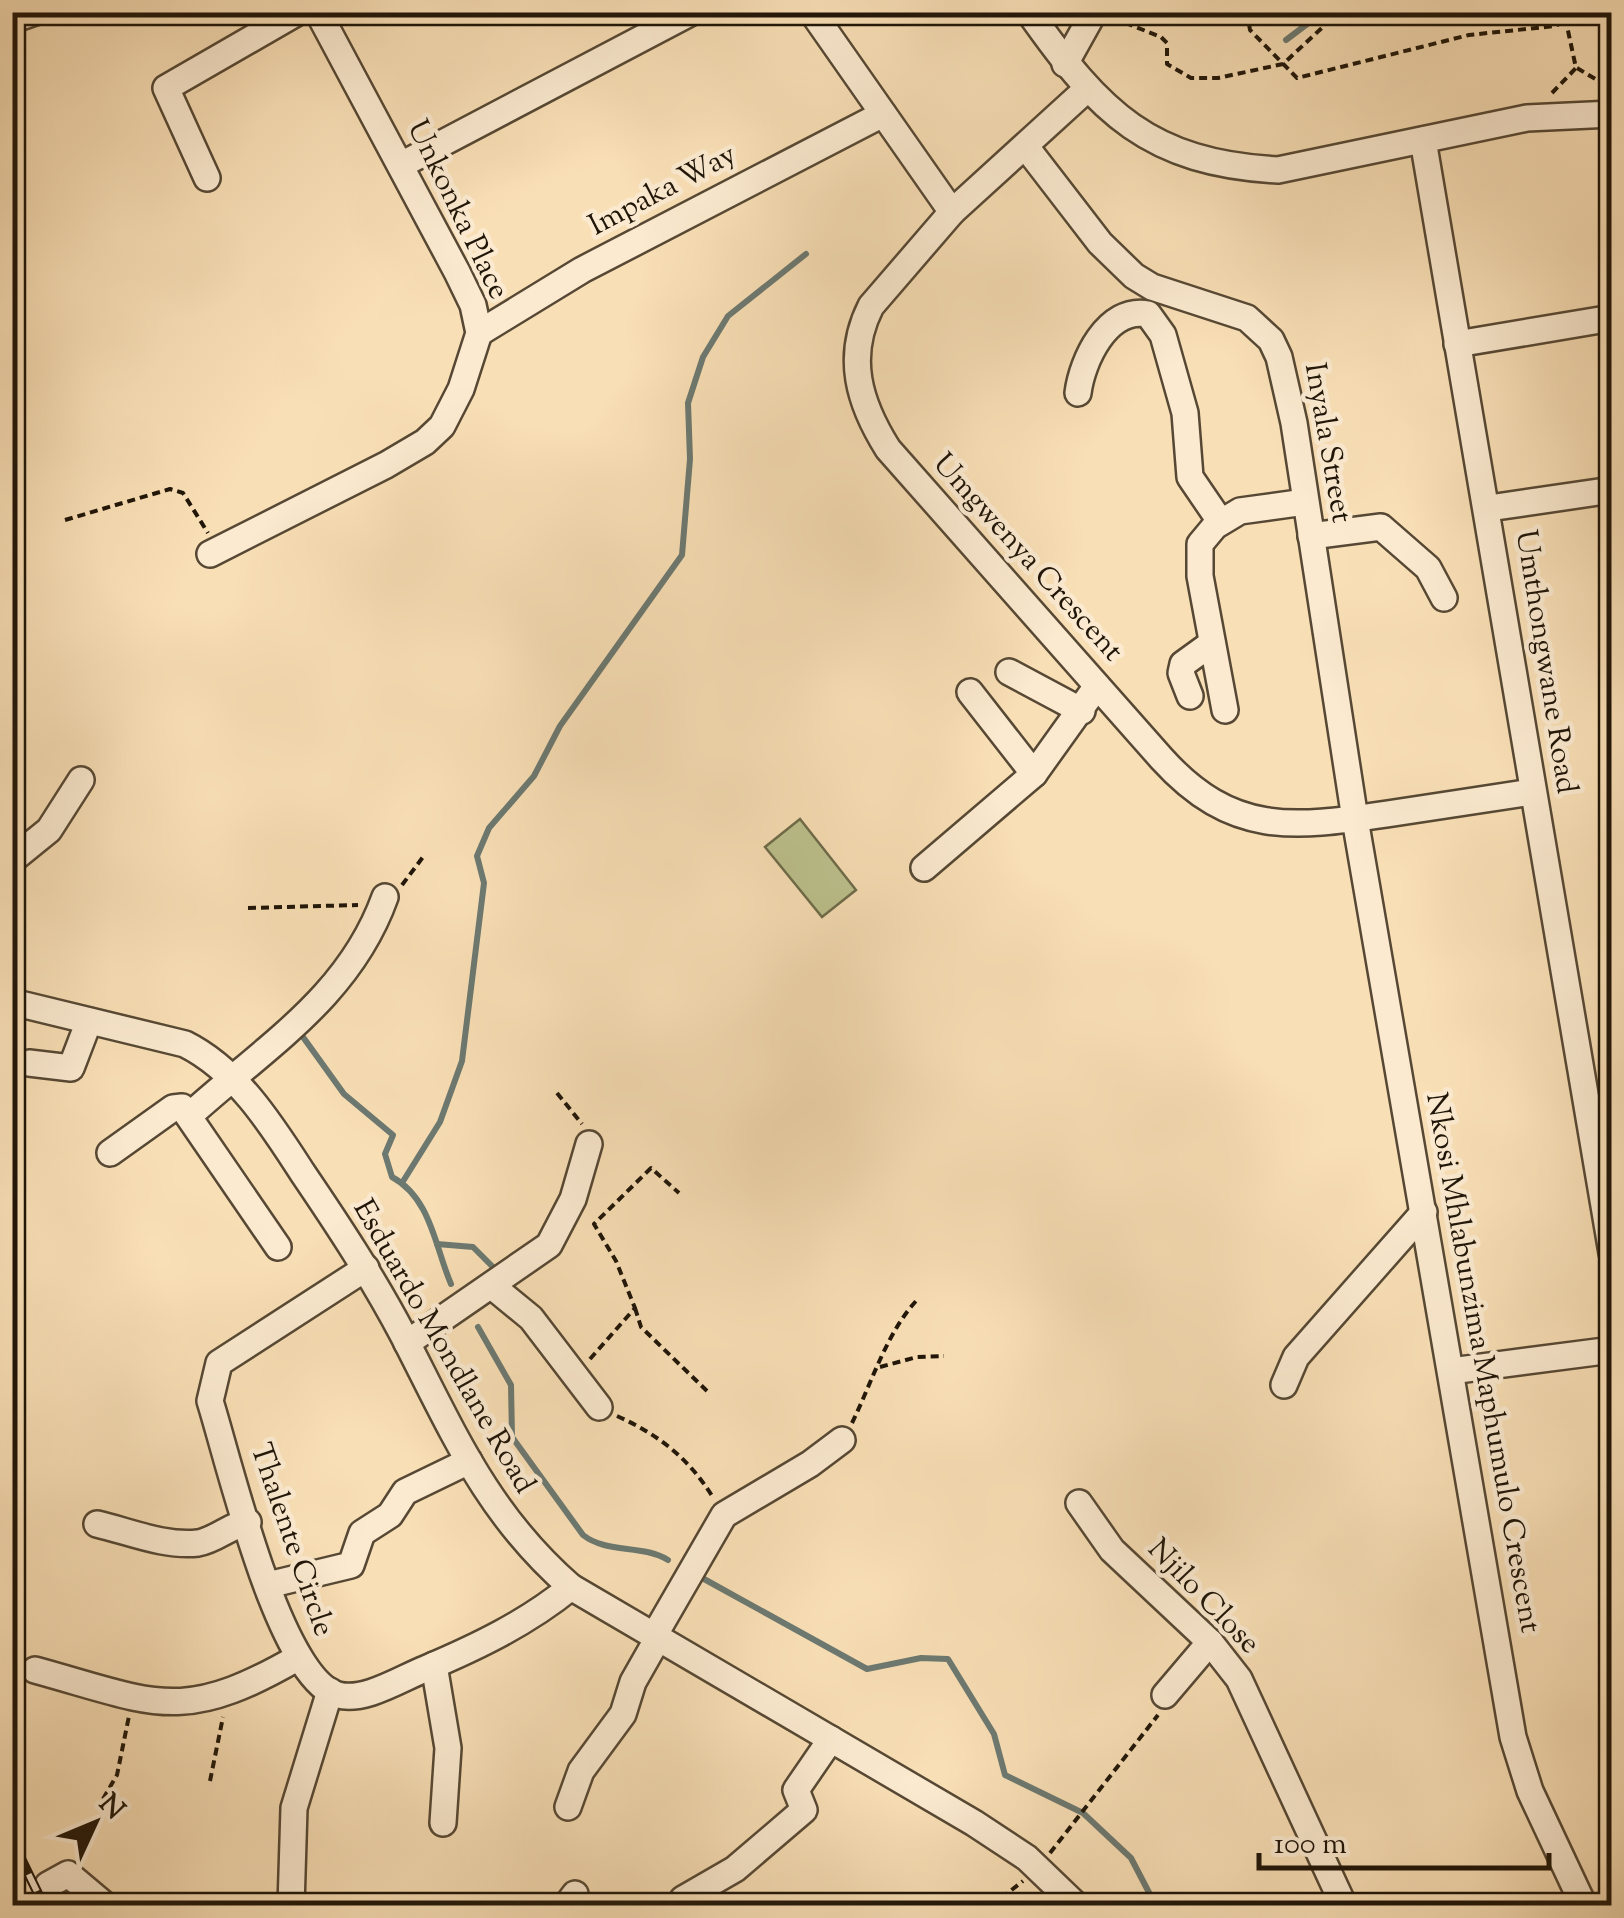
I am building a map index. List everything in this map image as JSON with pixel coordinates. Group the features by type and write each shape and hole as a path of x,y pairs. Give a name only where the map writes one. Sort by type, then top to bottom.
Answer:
{"street":[{"path":"12,20 35,12"},
{"path":"401,165 692,12"},
{"path":"812,12 952,212"},
{"path":"1028,12 1087,89 1166,148 1236,168 1278,170 1527,118 1612,114"},
{"path":"1065,64 1096,12"},
{"path":"207,178 166,88 314,13"},
{"name":"Unkonka Place","path":"214,552 425,442 451,411 479,333 473,305 401,165 314,13"},
{"name":"Umgwenya Crescent","path":"1087,89 952,212 871,306 860,340 858,388 888,449 1184,783 1232,814 1294,826 1532,792"},
{"name":"Impaka Way","path":"479,333 582,270 883,114"},
{"name":"Umthongwane Road","path":"1423,140 1489,508 1532,792 1601,1126 1612,1254"},
{"name":"Inyala Street","path":"1026,147 1100,242 1134,276 1152,287 1248,318 1271,340 1287,388 1355,819"},
{"path":"1078,394 1088,351 1126,317 1148,314 1163,334 1186,413 1190,476 1220,522"},
{"path":"1457,344 1612,318"},
{"path":"1489,508 1612,490"},
{"path":"1225,710 1198,556 1200,544 1220,522 1240,511 1306,502"},
{"path":"1311,536 1381,527 1428,568 1444,598"},
{"path":"1190,696 1181,674 1183,664 1212,643"},
{"path":"1009,672 1082,711"},
{"path":"924,868 1034,774 1098,686"},
{"path":"970,692 1034,774"},
{"path":"12,860 50,830 81,780"},
{"name":"Nkosi Mhlabunzima Maphumulo Crescent","path":"1355,819 1512,1737 1530,1791 1584,1906"},
{"path":"190,1116 339,981 368,943 384,901"},
{"name":"Esduardo Mondlane Road","path":"12,1002 185,1044 210,1056 232,1077 283,1143 366,1268 468,1461 512,1530 571,1588 974,1823 1040,1869 1076,1906"},
{"path":"29,1063 71,1068 89,1021"},
{"path":"110,1153 178,1105 190,1116 278,1248"},
{"path":"407,1344 554,1239 587,1153"},
{"path":"1284,1386 1296,1357 1424,1212"},
{"name":"Thalente Circle","path":"330,1691 319,1688 296,1658 268,1586 210,1401 220,1363 366,1268"},
{"path":"492,1286 531,1318 599,1408"},
{"path":"1451,1371 1612,1350"},
{"path":"568,1807 581,1771 623,1714 633,1682 724,1515 810,1464 842,1440"},
{"path":"268,1586 351,1565 362,1534 390,1515 405,1492 468,1461"},
{"name":"Njilo Close","path":"1079,1504 1112,1550 1210,1642 1238,1679 1344,1906"},
{"path":"96,1524 174,1543 201,1542 230,1526 248,1522"},
{"path":"290,1906 294,1808 330,1691 341,1696 363,1694 482,1645 546,1608 571,1588"},
{"path":"1164,1696 1210,1642"},
{"path":"34,1670 162,1704 195,1702 225,1694 296,1658"},
{"path":"434,1665 448,1748 444,1823"},
{"path":"684,1899 735,1869 804,1810 796,1790 831,1739"},
{"path":"48,1884 68,1874 106,1906"}],"path":[{"path":"1096,12 1161,37 1167,43 1166,64 1191,78 1218,78 1283,64 1339,12"},
{"path":"1247,12 1250,30 1297,78 1469,35 1515,33 1566,22 1587,12"},
{"path":"1564,12 1576,68 1612,88"},
{"path":"1527,118 1576,68"},
{"path":"65,520 177,490 188,500 214,552"},
{"path":"248,908 384,901 413,874 423,857"},
{"path":"557,1093 580,1120 587,1153"},
{"path":"679,1193 651,1168 594,1224 616,1261 642,1327 707,1391"},
{"path":"842,1440 880,1366 900,1316 917,1300"},
{"path":"573,1376 635,1308"},
{"path":"880,1366 917,1356 944,1356"},
{"path":"599,1408 660,1435 701,1478 724,1515"},
{"path":"210,1781 225,1694"},
{"path":"991,1906 1040,1869 1067,1828 1165,1706 1164,1696"},
{"path":"103,1800 118,1776 135,1698"}],"green space":[{"path":"800,819 856,890 822,917 765,847"}],"waterway":[{"path":"1286,40 1323,12"},
{"path":"402,1183 440,1122 462,1061 484,883 477,856 489,828 534,776 560,726 682,555 690,459 688,403 703,357 728,316 806,254"},
{"path":"303,1037 344,1094 393,1135 385,1154 392,1177 405,1186 424,1210 451,1284"},
{"path":"437,1244 473,1247 497,1271"},
{"path":"478,1327 511,1385 512,1437 583,1535 603,1545 647,1552 668,1560"},
{"path":"704,1579 867,1669 921,1658 948,1659 994,1734 1005,1775 1083,1813 1131,1858 1156,1906"}],"railway":[{"path":"12,1840 44,1906"},
{"path":"12,1876 25,1906"}]}
